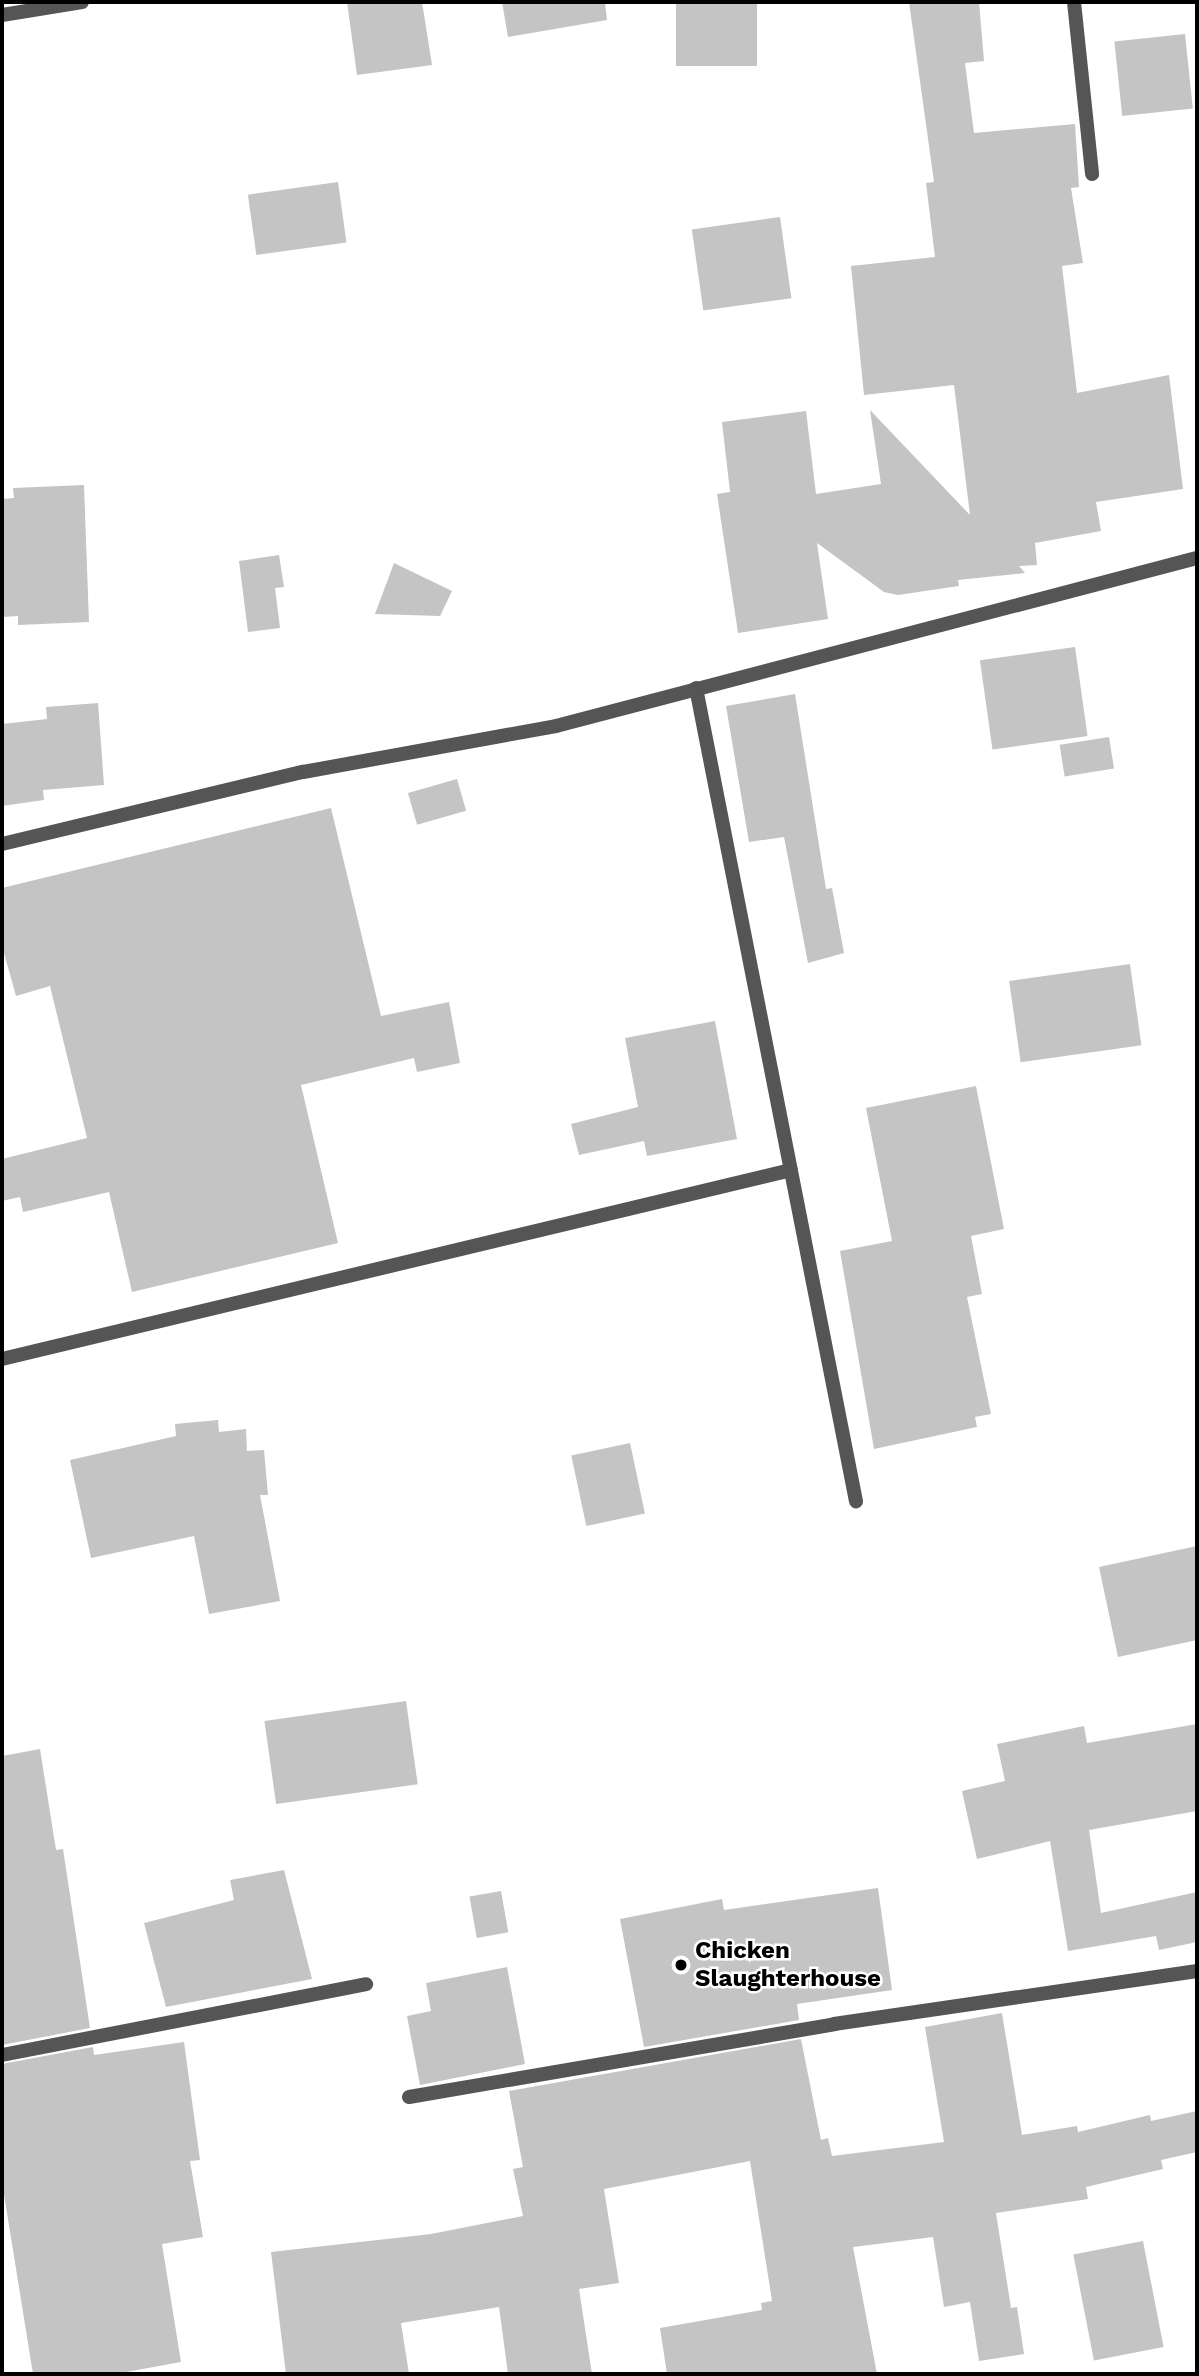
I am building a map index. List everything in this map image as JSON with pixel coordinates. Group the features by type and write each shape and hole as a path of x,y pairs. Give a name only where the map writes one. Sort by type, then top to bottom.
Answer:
{"street":[{"path":"2,15 82,2"},
{"path":"1074,2 1092,174"},
{"path":"2,844 303,772 556,726 1197,558"},
{"path":"696,688 856,1501"},
{"path":"2,1359 792,1171"},
{"path":"409,2097 834,2024 1197,1971"},
{"path":"2,2055 366,1984"}],"building":[{"path":"347,2 422,2 432,65 357,75"},
{"path":"502,2 605,2 607,20 508,37"},
{"path":"676,2 757,2 757,66 676,66"},
{"path":"909,2 979,2 984,61 965,63 974,133 1075,124 1079,187 1071,188 1083,263 1062,266 1077,393 1169,375 1183,489 1096,502 1101,531 1035,543 1037,565 1019,566 1025,573 958,580 959,586 898,595 884,592 817,543 828,619 738,633 717,494 730,492 722,422 806,411 816,494 881,484 870,410 970,515 954,385 864,395 851,266 935,257 926,183 934,182"},
{"path":"1185,34 1193,109 1122,116 1114,41"},
{"path":"338,182 346,242 256,255 248,195"},
{"path":"780,217 791,298 703,311 692,229"},
{"path":"84,485 89,622 18,625 18,616 2,617 2,499 14,498 13,488"},
{"path":"279,555 284,587 275,588 280,628 248,632 239,561"},
{"path":"394,563 452,591 440,616 375,614"},
{"path":"1075,647 1088,736 992,749 980,660"},
{"path":"795,694 826,889 832,888 844,953 808,963 784,837 749,842 726,706"},
{"path":"98,703 104,785 43,790 44,800 2,806 2,724 47,719 46,707"},
{"path":"1109,737 1114,769 1065,776 1060,745"},
{"path":"457,779 466,811 417,825 408,793"},
{"path":"331,808 381,1016 449,1002 460,1063 417,1072 414,1058 301,1085 338,1243 132,1292 109,1192 23,1212 20,1197 2,1201 2,1159 87,1138 50,986 16,996 2,946 2,888"},
{"path":"1130,964 1141,1045 1021,1062 1009,981"},
{"path":"715,1021 737,1139 647,1156 644,1141 579,1155 571,1124 638,1107 625,1038"},
{"path":"976,1086 1004,1229 971,1236 982,1294 967,1297 991,1414 975,1417 977,1427 874,1449 840,1251 892,1241 866,1108"},
{"path":"218,1420 219,1432 246,1429 247,1451 264,1450 268,1495 260,1495 280,1601 209,1614 194,1536 91,1558 70,1460 176,1436 175,1424"},
{"path":"630,1443 645,1513 586,1526 571,1455"},
{"path":"1197,1546 1197,1640 1118,1657 1099,1567"},
{"path":"406,1701 418,1784 276,1804 264,1721"},
{"path":"1197,1724 1197,1811 1089,1830 1101,1913 1197,1892 1197,1942 1159,1950 1156,1936 1068,1951 1050,1841 977,1859 962,1791 1005,1781 997,1744 1084,1726 1087,1743"},
{"path":"40,1749 56,1850 63,1849 90,2028 2,2045 2,1756"},
{"path":"284,1870 312,1979 166,2007 144,1923 234,1900 230,1880"},
{"path":"878,1888 892,1990 797,2004 799,2020 644,2047 620,1919 722,1899 724,1910"},
{"path":"501,1891 508,1932 477,1938 469,1897"},
{"path":"507,1967 525,2064 420,2085 407,2016 431,2011 426,1983"},
{"path":"1002,2013 1022,2135 1077,2126 1078,2132 1150,2115 1151,2121 1197,2111 1197,2152 1161,2160 1163,2169 1086,2187 1088,2199 996,2213 1011,2308 1017,2307 1024,2354 979,2361 970,2302 944,2307 933,2237 853,2247 877,2374 667,2374 660,2328 762,2310 761,2303 772,2301 750,2161 604,2189 619,2283 579,2289 592,2374 508,2374 499,2307 401,2323 409,2374 286,2374 271,2252 431,2234 523,2216 513,2169 523,2167 509,2091 801,2039 821,2140 828,2138 832,2156 944,2142 925,2027"},
{"path":"184,2042 200,2160 190,2161 203,2237 162,2244 181,2362 115,2374 33,2374 2,2182 2,2064 93,2047 94,2055"},
{"path":"1143,2241 1164,2347 1094,2361 1073,2255"}],"place":[{"name":"Chicken Slaughterhouse","path":"681,1965"}]}
